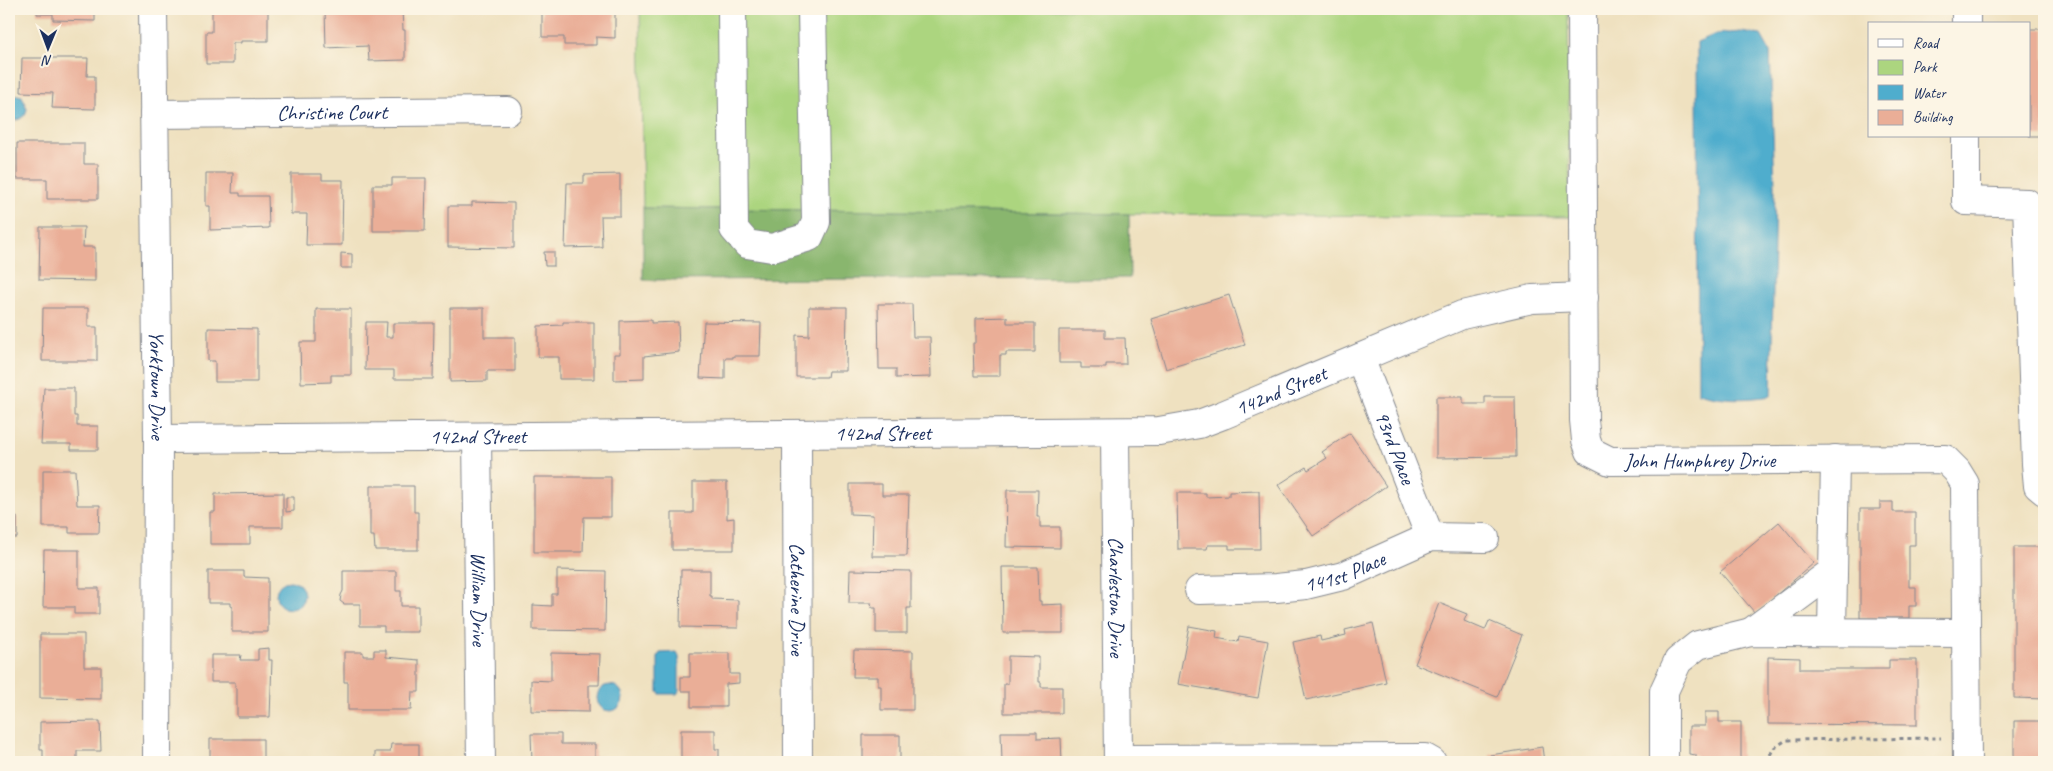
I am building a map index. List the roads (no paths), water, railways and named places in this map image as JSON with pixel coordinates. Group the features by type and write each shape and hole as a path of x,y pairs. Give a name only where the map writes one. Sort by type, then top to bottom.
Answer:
{"street":[{"name":"Yorktown Drive","path":"153,9 158,439 157,762"},
{"path":"732,9 734,229 747,244 772,248 809,237 816,222 812,9"},
{"name":"John Humphrey Drive","path":"1582,9 1584,420 1586,440 1590,451 1610,461 1945,459 1957,470 1965,484 1967,762"},
{"path":"1966,9 1966,22"},
{"name":"Christine Court","path":"154,114 508,110"},
{"path":"1966,138 1966,201 2027,203 2040,464 2038,486 2044,491"},
{"name":"142nd Street","path":"158,439 1158,431 1200,424 1462,315 1532,299 1584,297"},
{"name":"93rd Place","path":"1360,358 1430,537"},
{"name":"Charleston Drive","path":"1115,432 1118,760"},
{"name":"Catherine Drive","path":"797,435 798,762"},
{"name":"William Drive","path":"477,437 481,762"},
{"path":"1832,632 1835,459"},
{"name":"141st Place","path":"1199,590 1276,588 1306,585 1343,576 1430,537 1485,538"},
{"path":"1751,632 1832,571"},
{"path":"1664,762 1664,691 1678,661 1698,645 1751,632 1966,633"},
{"path":"1118,760 1425,758 1432,762"}],"water":[{"path":"1741,32 1761,35 1770,51 1775,186 1771,396 1734,399 1698,393 1697,42 1716,34"},
{"path":"9,95 22,96 27,109 23,117 18,120 9,119"},
{"path":"290,581 300,585 304,595 300,605 290,609 280,605 276,595 280,585"},
{"path":"677,652 679,656 679,691 677,694 660,694 658,692 658,656 660,653"},
{"path":"610,685 620,688 623,698 620,708 610,711 600,708 597,698 600,688"}]}
